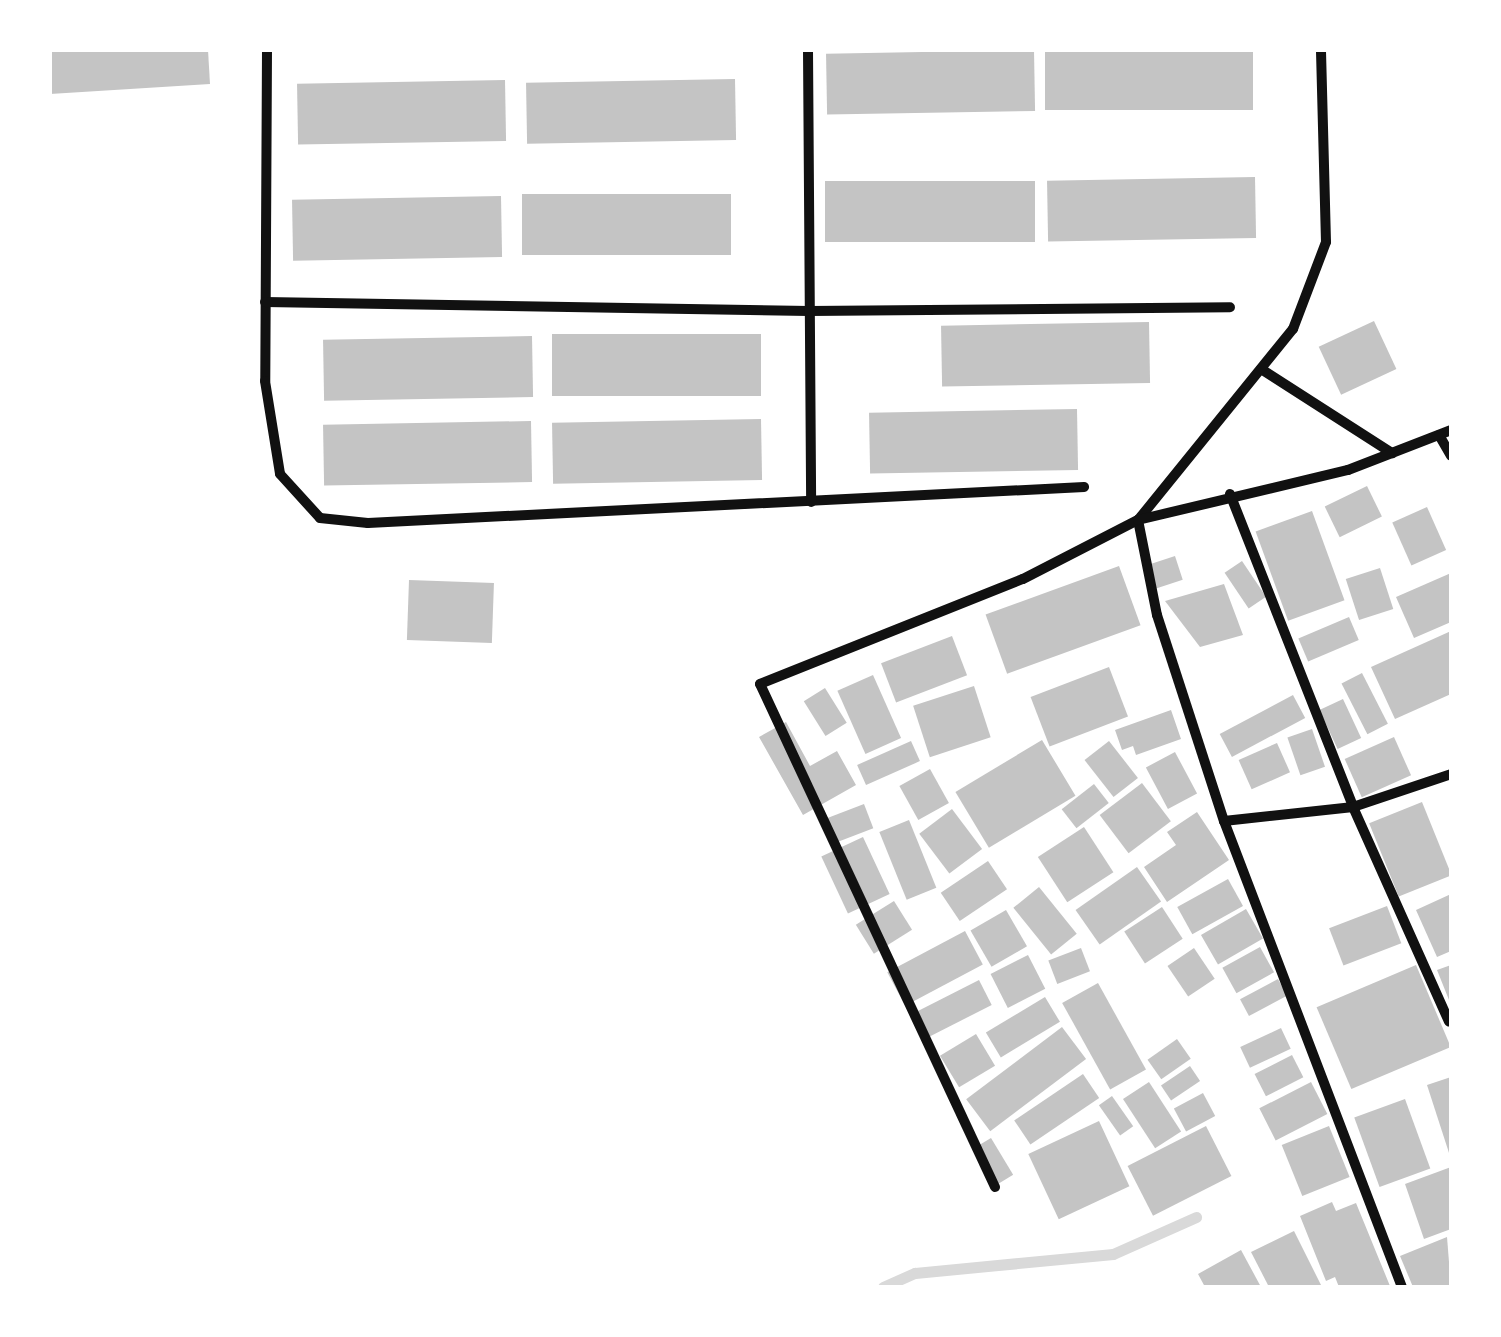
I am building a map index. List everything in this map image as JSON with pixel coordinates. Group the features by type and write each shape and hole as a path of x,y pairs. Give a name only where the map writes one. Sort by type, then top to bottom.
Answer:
{"street":[{"path":"266,50 265,382 280,474 320,518 368,523 1084,487"},
{"path":"808,50 811,502"},
{"path":"1138,520 1293,329 1326,242 1321,50"},
{"path":"264,302 808,310 1230,307"},
{"path":"1261,369 1392,453"},
{"path":"996,1186 760,684 1022,579 1138,520 1230,494 1348,470 1451,430"},
{"path":"1439,435 1451,456"},
{"path":"1230,494 1353,808 1449,1022"},
{"path":"1138,520 1157,615 1224,821 1402,1287"},
{"path":"1224,821 1353,808 1451,774"}],"building":[{"path":"50,50 208,50 210,84 50,94"},
{"path":"1034,50 1035,111 827,115 826,54"},
{"path":"1045,50 1253,50 1253,110 1045,110"},
{"path":"735,79 736,140 527,144 526,83"},
{"path":"505,80 506,141 298,145 297,84"},
{"path":"1255,177 1256,238 1048,242 1047,181"},
{"path":"825,181 1035,181 1035,242 825,242"},
{"path":"522,194 731,194 731,255 522,255"},
{"path":"501,196 502,257 293,261 292,200"},
{"path":"1374,321 1396,369 1341,395 1319,347"},
{"path":"1149,322 1150,383 942,387 941,326"},
{"path":"552,334 761,334 761,396 552,396"},
{"path":"532,336 533,397 324,401 323,340"},
{"path":"1077,409 1078,470 870,474 869,413"},
{"path":"761,419 762,480 553,484 552,423"},
{"path":"531,421 532,482 324,486 323,425"},
{"path":"1367,486 1382,517 1340,537 1325,507"},
{"path":"1427,507 1446,550 1411,565 1392,522"},
{"path":"1312,511 1344,600 1288,621 1256,532"},
{"path":"1175,556 1183,580 1156,588 1148,565"},
{"path":"1242,561 1266,597 1249,608 1225,573"},
{"path":"1119,566 1141,625 1007,674 986,615"},
{"path":"1380,568 1393,609 1359,620 1346,579"},
{"path":"1451,573 1451,622 1414,638 1396,597"},
{"path":"409,580 494,583 492,643 407,640"},
{"path":"1224,584 1243,635 1200,647 1165,601"},
{"path":"1349,617 1359,640 1308,662 1298,638"},
{"path":"1451,631 1451,694 1395,719 1371,667"},
{"path":"952,636 967,675 896,702 881,663"},
{"path":"1109,667 1128,716 1050,747 1031,697"},
{"path":"1362,673 1388,724 1367,734 1342,683"},
{"path":"873,675 901,738 865,754 837,691"},
{"path":"974,686 991,737 930,757 913,706"},
{"path":"825,688 847,723 826,736 804,701"},
{"path":"1293,695 1305,718 1232,757 1220,734"},
{"path":"1343,699 1361,738 1338,749 1319,710"},
{"path":"1171,710 1181,739 1136,755 1133,746 1122,750 1115,730"},
{"path":"786,722 810,766 837,751 856,785 803,815 759,737"},
{"path":"1312,729 1325,767 1300,775 1287,737"},
{"path":"1394,737 1411,775 1362,797 1345,759"},
{"path":"1042,740 1075,796 989,848 955,792"},
{"path":"911,741 920,761 866,785 857,765"},
{"path":"1109,741 1138,778 1114,797 1085,760"},
{"path":"1277,743 1290,772 1252,789 1239,760"},
{"path":"1175,752 1197,793 1168,809 1146,767"},
{"path":"930,769 949,803 918,820 899,786"},
{"path":"1142,783 1171,821 1129,853 1100,815"},
{"path":"1094,784 1109,803 1076,828 1062,809"},
{"path":"1422,802 1451,875 1399,897 1369,823"},
{"path":"864,804 873,828 832,844 823,820"},
{"path":"952,809 982,849 949,874 919,834"},
{"path":"1197,812 1229,860 1167,902 1144,867 1176,845 1167,832"},
{"path":"909,820 936,888 907,900 879,832"},
{"path":"1084,827 1113,872 1067,902 1038,857"},
{"path":"863,837 890,894 848,914 821,856"},
{"path":"988,861 1007,889 960,921 941,893"},
{"path":"1137,867 1161,901 1100,944 1076,910"},
{"path":"1228,879 1243,906 1192,934 1177,907"},
{"path":"1039,887 1077,934 1051,954 1013,908"},
{"path":"1451,894 1451,951 1437,957 1416,910"},
{"path":"894,901 912,930 874,954 856,925"},
{"path":"1387,906 1401,943 1343,966 1329,928"},
{"path":"1162,907 1183,939 1145,963 1124,932"},
{"path":"1246,909 1263,938 1218,964 1201,935"},
{"path":"1006,910 1027,946 991,967 970,930"},
{"path":"965,931 983,965 905,1006 887,972"},
{"path":"1260,947 1274,972 1236,993 1222,968"},
{"path":"1081,948 1090,971 1057,984 1048,961"},
{"path":"1194,948 1215,979 1188,997 1167,966"},
{"path":"1028,955 1045,989 1008,1008 991,974"},
{"path":"1416,965 1451,1047 1351,1089 1317,1007"},
{"path":"1451,965 1451,1005 1437,970"},
{"path":"1278,979 1287,996 1249,1016 1240,999"},
{"path":"979,980 992,1005 926,1039 913,1014"},
{"path":"1098,983 1146,1070 1110,1089 1062,1003"},
{"path":"1045,997 1060,1022 1001,1057 986,1033"},
{"path":"1062,1027 1086,1059 990,1131 966,1099"},
{"path":"1281,1028 1291,1049 1250,1068 1240,1047"},
{"path":"976,1034 995,1066 959,1087 940,1056"},
{"path":"1177,1039 1191,1059 1161,1079 1148,1060"},
{"path":"1292,1055 1303,1077 1266,1096 1255,1074"},
{"path":"1190,1066 1200,1081 1171,1100 1161,1086"},
{"path":"1083,1074 1099,1098 1030,1144 1014,1120"},
{"path":"1451,1077 1451,1156 1450,1156 1427,1085"},
{"path":"1149,1082 1181,1131 1155,1148 1123,1099"},
{"path":"1311,1082 1327,1114 1276,1140 1259,1108"},
{"path":"1203,1093 1215,1116 1186,1131 1174,1108"},
{"path":"1112,1096 1133,1126 1120,1135 1099,1105"},
{"path":"1405,1099 1430,1169 1380,1187 1354,1117"},
{"path":"1099,1121 1129,1186 1059,1219 1028,1154"},
{"path":"1206,1126 1231,1176 1153,1216 1128,1166"},
{"path":"1329,1126 1350,1177 1302,1196 1282,1145"},
{"path":"991,1138 1013,1175 994,1186 972,1149"},
{"path":"1451,1167 1451,1229 1424,1239 1405,1184"},
{"path":"1332,1202 1336,1211 1356,1203 1390,1286 1339,1287 1335,1277 1326,1281 1300,1216"},
{"path":"1294,1231 1322,1287 1269,1287 1251,1252"},
{"path":"1447,1237 1451,1287 1413,1287 1400,1256"},
{"path":"1241,1250 1261,1287 1205,1287 1198,1274"}],"waterway":[{"path":"883,1287 915,1273 1113,1254 1196,1217"}]}
